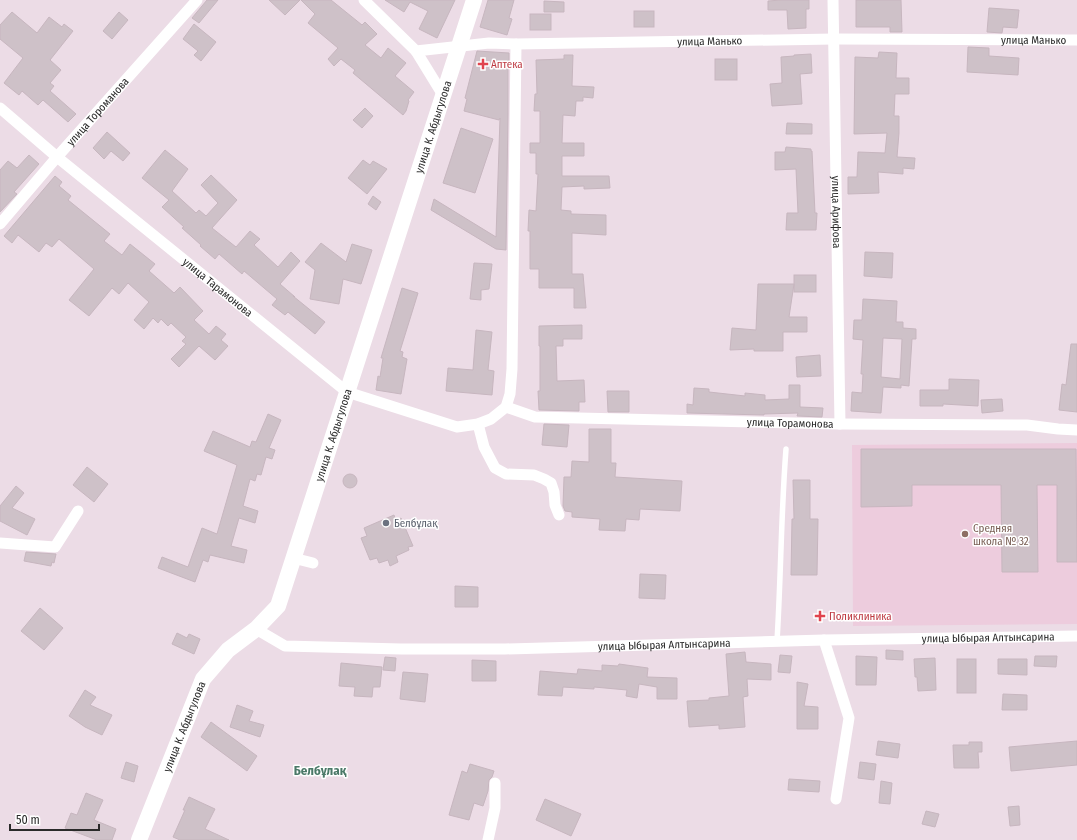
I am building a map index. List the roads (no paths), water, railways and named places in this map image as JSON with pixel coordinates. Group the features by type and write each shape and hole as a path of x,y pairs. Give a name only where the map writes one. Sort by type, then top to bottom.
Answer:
{"street":[{"name":"улица Тороманова","path":"0,224 57,157 197,0"},
{"path":"364,0 416,51 443,95"},
{"name":"улица К. Абдыгулова","path":"139,840 203,679 228,650 256,629 278,606 474,0"},
{"name":"улица Арифова","path":"833,0 840,424"},
{"name":"улица Манько","path":"416,51 489,43 516,44 834,39 1077,40"},
{"path":"516,44 512,370 510,394 506,406 491,419 478,424 484,447 495,468 506,474 534,475 551,483 554,492 555,505 559,515"},
{"name":"улица Тарамонова","path":"0,108 57,157 347,392 457,427 478,424"},
{"name":"улица Торамонова","path":"506,406 535,417 840,424 1027,425 1077,430"},
{"path":"0,543 55,547 78,511"},
{"path":"293,558 313,563"},
{"name":"улица Ыбырая Алтынсарина","path":"256,629 285,646 401,649 505,649 776,641 1077,636"},
{"path":"824,640 849,718 836,799"},
{"path":"488,840 495,808 495,783"}],"lane":[{"path":"776,641 780,582 782,490 786,449"}],"place":[{"name":"Аптека","path":"483,64"},
{"name":"Белбұлақ","path":"386,523"},
{"name":"Средняя школа № 32","path":"965,534"},
{"name":"Поликлиника","path":"820,616"}],"district":[{"name":"Белбұлақ","path":"320,770"}]}
